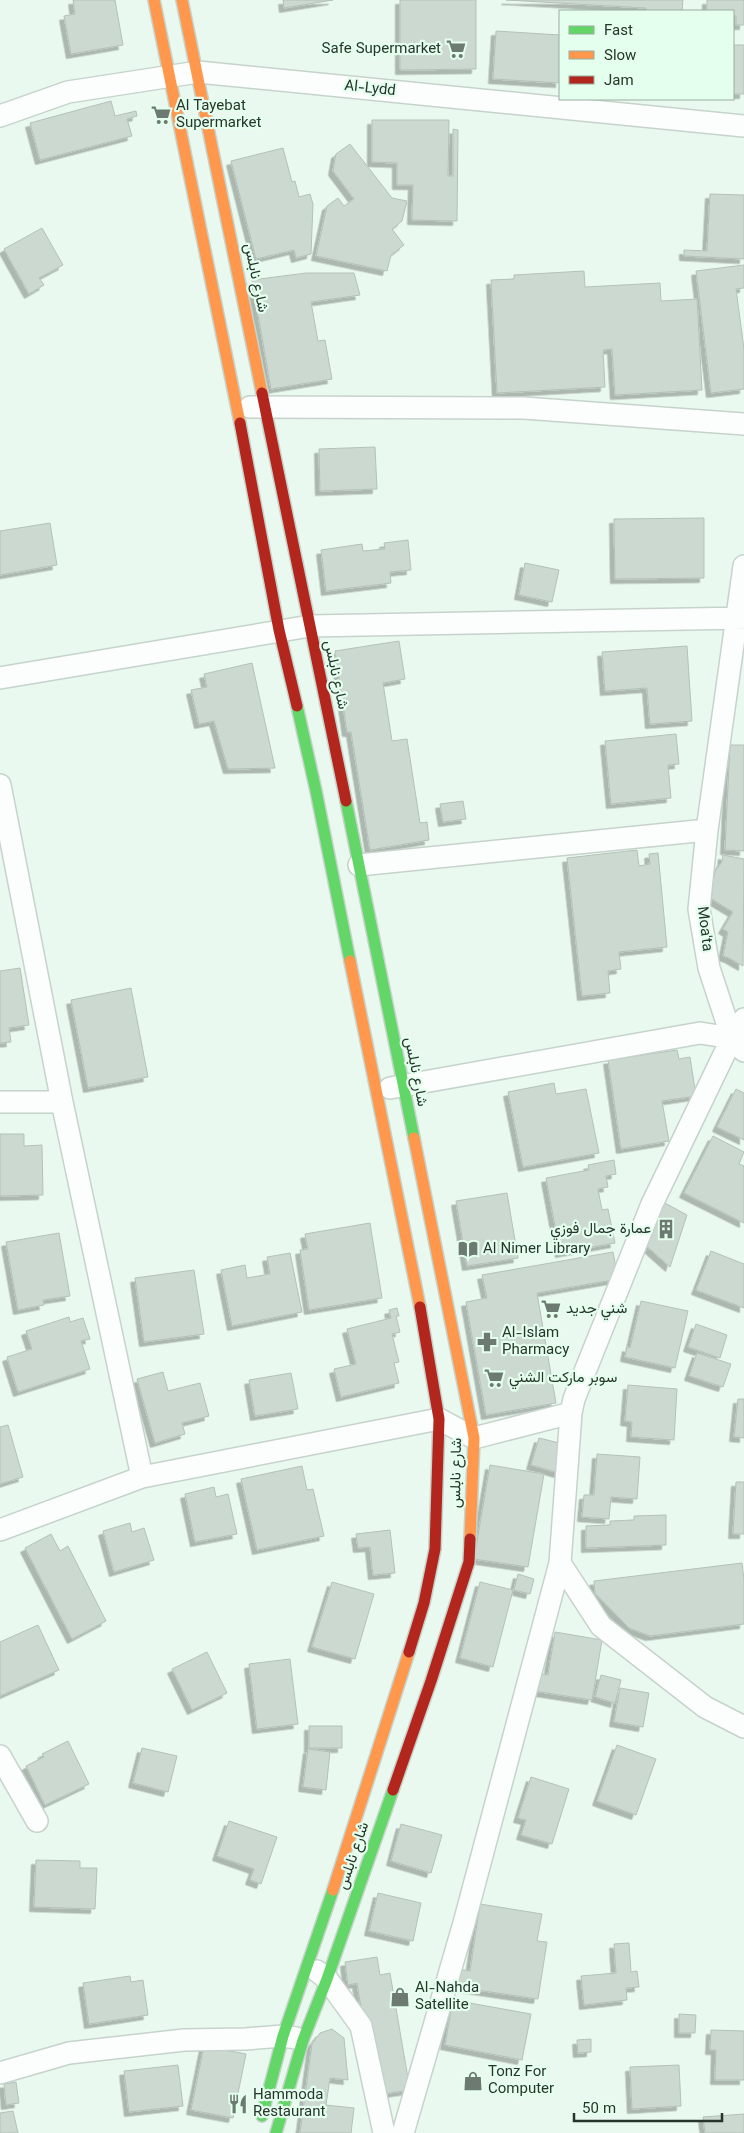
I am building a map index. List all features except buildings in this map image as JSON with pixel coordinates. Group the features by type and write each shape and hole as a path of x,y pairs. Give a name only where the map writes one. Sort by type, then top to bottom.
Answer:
{"main road":[{"name":"شارع نابلس","path":"154,0 237,408 279,630 316,791 377,1090 416,1286 439,1418 435,1549 424,1603 390,1715 283,2036 261,2123"},
{"name":"شارع نابلس","path":"182,0 266,406 474,1438 469,1562 432,1681 327,1979 303,2040 276,2133"}],"street":[{"name":"Al-Lydd","path":"0,116 68,92 198,72 744,126"},
{"path":"237,408 266,406 524,408 744,424"},
{"name":"Moa'ta","path":"738,1045 709,968 700,909 707,830 740,618 744,566"},
{"path":"0,678 310,626 740,618"},
{"path":"0,785 62,1102 142,1478"},
{"path":"359,865 707,830"},
{"path":"403,2133 464,1923 560,1563 571,1412 574,1399 652,1204 738,1045 744,1019"},
{"path":"377,1090 700,1033 738,1045"},
{"path":"0,1102 62,1102"},
{"path":"0,1530 142,1478 439,1418 474,1438 571,1412"},
{"path":"560,1563 600,1626 705,1707 744,1727"},
{"path":"0,1756 37,1821"},
{"path":"308,1965 327,1979 361,2026 384,2133"},
{"path":"0,2073 69,2053 184,2040 283,2036 303,2040"}],"traffic: fast":[{"path":"297,706 350,961"},
{"path":"346,801 414,1138"},
{"path":"276,2133 303,2040 327,1979 393,1790"},
{"path":"262,2116 283,2036 333,1890"}],"traffic: slow":[{"path":"154,0 240,423"},
{"path":"182,0 262,393"},
{"path":"350,961 420,1307"},
{"path":"414,1138 474,1438 470,1539"},
{"path":"333,1890 409,1652"}],"traffic: jam":[{"path":"262,393 346,801"},
{"path":"240,423 279,630 297,706"},
{"path":"409,1652 424,1603 435,1549 439,1419 420,1307"},
{"path":"393,1790 431,1681 469,1562 470,1539"}],"place":[{"name":"Safe Supermarket","path":"456,49"},
{"name":"Al Tayebat Supermarket","path":"161,115"},
{"name":"عمارة جمال فوزي","path":"666,1229"},
{"name":"Al Nimer Library","path":"468,1249"},
{"name":"شني جديد","path":"551,1309"},
{"name":"Al-Islam Pharmacy","path":"487,1342"},
{"name":"سوبر ماركت الشني","path":"494,1378"},
{"name":"Al-Nahda Satellite","path":"400,1997"},
{"name":"Tonz For Computer","path":"473,2081"},
{"name":"Hammoda Restaurant","path":"238,2104"}]}
